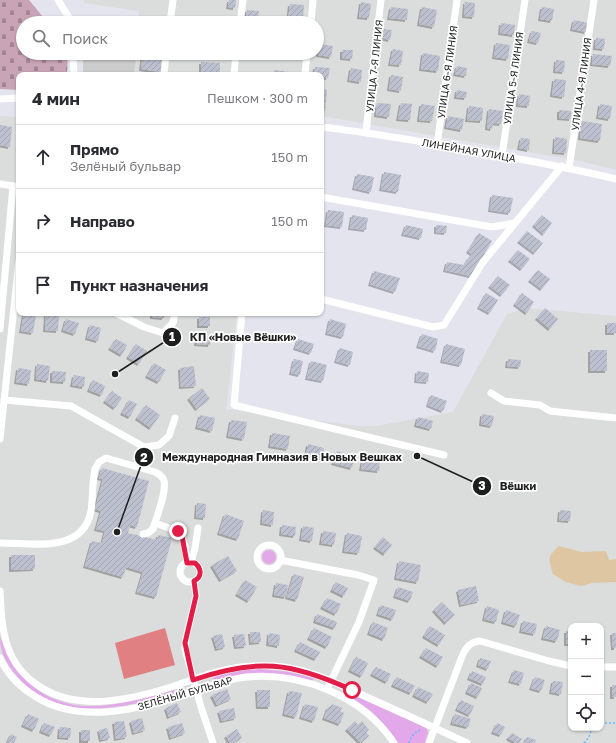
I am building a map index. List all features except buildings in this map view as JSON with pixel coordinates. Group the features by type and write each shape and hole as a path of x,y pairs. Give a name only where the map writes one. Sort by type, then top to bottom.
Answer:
{"street":[{"path":"58,0 68,16"},
{"path":"171,16 172,0"},
{"path":"241,16 243,0"},
{"path":"311,16 313,0"},
{"name":"УЛИЦА 7-Я ЛИНИЯ","path":"366,132 381,0"},
{"name":"УЛИЦА 6-Я ЛИНИЯ","path":"437,144 457,0"},
{"name":"УЛИЦА 5-Я ЛИНИЯ","path":"502,156 525,0"},
{"name":"УЛИЦА 4-Я ЛИНИЯ","path":"566,167 594,0"},
{"path":"74,60 74,72"},
{"path":"164,72 165,60"},
{"path":"234,72 235,60"},
{"path":"305,72 306,60"},
{"path":"0,98 16,98"},
{"name":"ЛИНЕЙНАЯ УЛИЦА","path":"324,127 366,132 437,144 566,167 616,179"},
{"path":"324,300 433,327 444,324 483,262 515,223 566,167"},
{"path":"0,184 16,187 2,292 0,328"},
{"path":"324,198 492,227 515,223"},
{"path":"2,292 16,293"},
{"path":"0,439 16,301"},
{"path":"122,316 144,328 163,333 173,323 174,316"},
{"path":"242,316 234,405 444,455"},
{"path":"491,393 504,401 540,405 550,411 616,418"},
{"path":"4,400 71,406 144,447 159,445 169,436 176,418"},
{"path":"0,543 57,544 76,536 84,527 90,516 95,469 99,462 106,458 151,470 162,477 164,481 164,491 155,523 151,532 143,534"},
{"path":"155,523 180,532 189,562"},
{"path":"189,562 198,566 200,573 194,581 186,581 181,575 182,568 189,562 198,528"},
{"path":"280,560 374,580 359,622 326,690"},
{"path":"194,581 196,596 185,643 193,680 213,743"},
{"name":"ЗЕЛЁНЫЙ БУЛЬВАР","path":"0,591 3,634 11,656 16,664 30,679 46,691 74,701 99,702 151,693 228,669 274,666 302,670 331,681 467,743"},
{"path":"429,743 463,654 467,646 473,642 480,641 568,665"},
{"name":"ЗЕЛЁНЫЙ БУЛЬВАР","path":"0,658 3,669 22,687 41,700 63,709 81,713 133,708 230,680 274,677 299,681 326,690 351,702 367,712 382,727 394,743"},
{"path":"604,668 616,667"}],"path":[{"path":"604,723 616,723"},
{"path":"409,743 411,737 420,730"},
{"path":"584,743 589,737 591,731"}],"shaded area":[{"path":"84,0 616,0 616,170 580,161 324,117 324,72 134,72 135,60 324,60 324,16 139,16 139,11 84,3"},
{"path":"83,60 136,60 134,72 83,72"},
{"path":"0,116 16,117 16,316 237,316 225,421 227,409 358,426 376,426 453,412 507,314 527,308 616,316 616,743 0,743"},
{"path":"559,546 582,552 606,551 609,560 616,559 616,582 592,583 581,586 566,582 553,574 550,565 550,556"},
{"path":"266,550 272,550 276,554 276,560 272,564 266,564 262,560 262,554"},
{"path":"165,628 175,665 124,679 115,643"},
{"path":"0,636 13,664 22,676 45,695 59,701 74,705 101,706 132,701 174,690 175,693 155,700 108,708 75,707 59,704 44,698 29,688 16,675 4,657"},
{"path":"260,669 289,672 314,679 312,681 288,675 263,673 243,674 213,679 214,677 244,670"},
{"path":"349,693 426,728 428,732 425,743 398,743 388,729 366,707 347,694"}],"green space":[{"path":"0,0 29,0 42,16 16,16 16,60 68,60 67,72 16,72 16,90 0,89"}],"place":[{"name":"КП «Новые Вёшки»","path":"115,374"},
{"name":"Вёшки","path":"417,456"},
{"name":"Международная Гимназия в Новых Вешках","path":"117,532"}],"route":[{"path":"178,531 182,536 185,546 187,563 195,563 200,569 199,576 194,581 196,589 195,603 185,643 185,649 193,680 228,669 274,666 302,670 328,679 352,690"}]}
